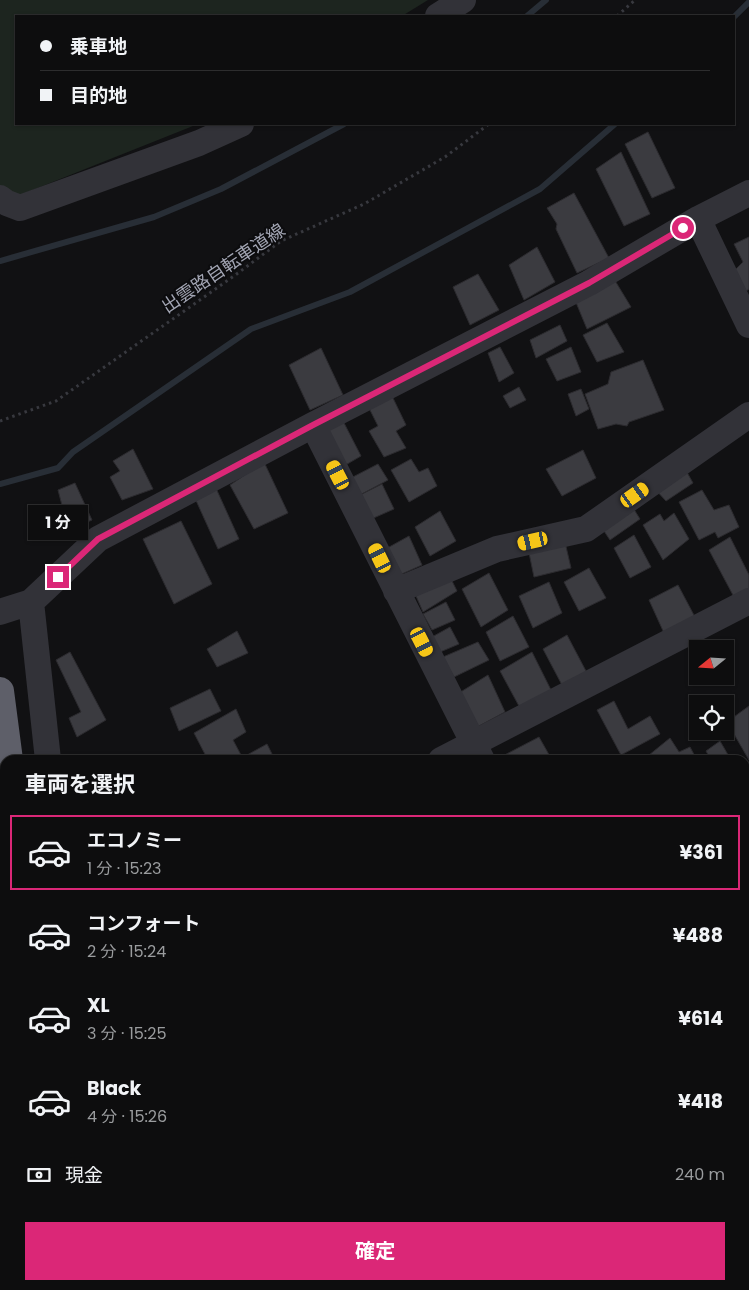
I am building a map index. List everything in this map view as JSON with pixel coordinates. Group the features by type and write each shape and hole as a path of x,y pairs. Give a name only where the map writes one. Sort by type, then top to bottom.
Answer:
{"highway":[{"path":"0,692 8,755"}],"street":[{"path":"440,15 463,0"},
{"path":"0,198 20,208 199,143 239,125"},
{"path":"0,612 32,602 98,539 313,425 589,283 698,219 749,193"},
{"path":"698,219 749,325"},
{"path":"396,591 498,549 586,529 749,415"},
{"path":"313,425 478,752"},
{"path":"464,755 478,752 749,601"},
{"path":"32,602 47,755"}],"path":[{"path":"618,15 635,0"},
{"name":"出雲路自転車道線","path":"0,421 56,401 281,241 364,204 445,157 488,125"}],"shaded area":[{"path":"0,0 428,0 404,15 15,15 15,125 195,125 0,203"}],"building":[{"path":"648,132 675,188 652,198 625,144"},
{"path":"621,152 650,214 624,226 596,169"},
{"path":"574,193 609,258 577,273 556,229 557,224 547,208"},
{"path":"749,237 749,289 745,292 735,270 743,262 734,244"},
{"path":"537,247 555,282 524,300 509,265"},
{"path":"478,274 499,310 470,325 453,287"},
{"path":"614,279 631,307 587,329 575,300"},
{"path":"607,323 624,352 597,362 583,335"},
{"path":"560,325 567,341 536,358 530,340"},
{"path":"500,347 514,373 499,382 488,353"},
{"path":"571,347 581,372 557,381 546,359"},
{"path":"321,348 343,395 310,410 289,365"},
{"path":"643,360 664,410 629,422 627,426 616,424 598,429 585,394 608,384 611,372"},
{"path":"519,387 526,400 510,408 503,396"},
{"path":"581,389 589,409 576,416 568,394"},
{"path":"392,396 406,425 396,431 406,448 384,457 369,431 378,426 369,408"},
{"path":"343,421 361,456 342,467 324,432"},
{"path":"133,449 153,489 122,500 110,477 120,471 113,461"},
{"path":"583,450 596,478 562,496 546,469"},
{"path":"411,459 419,472 428,468 437,486 409,502 391,470"},
{"path":"264,462 288,513 254,529 230,485"},
{"path":"378,464 388,480 358,496 349,479"},
{"path":"684,467 693,483 666,501 654,488"},
{"path":"75,483 92,520 68,530 58,490"},
{"path":"382,484 394,509 369,520 358,496"},
{"path":"215,486 239,539 218,549 194,496"},
{"path":"702,490 714,510 729,505 739,527 718,538 715,532 699,540 679,502"},
{"path":"630,503 640,519 610,540 600,525"},
{"path":"440,511 456,541 430,556 415,527"},
{"path":"674,513 689,539 663,560 643,525 660,514 664,521"},
{"path":"181,521 212,584 174,604 143,539"},
{"path":"634,535 651,567 630,578 614,548"},
{"path":"409,536 422,565 395,577 382,551"},
{"path":"730,537 749,575 749,590 734,597 709,550"},
{"path":"564,538 571,568 534,577 528,548"},
{"path":"589,568 606,598 579,611 564,582"},
{"path":"489,573 508,610 481,627 462,589"},
{"path":"450,577 457,591 423,612 416,596"},
{"path":"549,582 562,613 533,628 519,596"},
{"path":"678,585 696,619 664,633 649,600"},
{"path":"446,602 455,620 432,630 423,614"},
{"path":"513,616 529,647 500,661 486,632"},
{"path":"450,627 459,644 440,652 432,637"},
{"path":"237,631 248,653 217,667 207,649"},
{"path":"567,635 587,673 562,685 543,649"},
{"path":"478,642 489,660 454,677 443,657"},
{"path":"70,652 106,720 77,737 69,718 81,712 56,660"},
{"path":"532,652 551,690 520,708 500,671"},
{"path":"488,675 505,712 477,727 459,693"},
{"path":"210,689 221,711 179,731 170,708"},
{"path":"614,701 628,729 650,716 660,734 621,755 597,710"},
{"path":"749,706 749,755 746,755 734,734 734,717"},
{"path":"236,709 246,732 233,740 241,755 205,755 194,733"},
{"path":"539,737 549,755 505,755"},
{"path":"670,738 679,752 690,747 694,755 649,755"},
{"path":"720,741 728,755 708,755 706,751"},
{"path":"267,744 272,755 247,755"}],"waterway":[{"path":"528,15 546,0"},
{"path":"735,16 749,2"},
{"path":"0,261 154,217 221,189 342,125"},
{"path":"0,484 58,468 73,452 251,329 350,292 540,189 614,125"}],"route":[{"path":"58,577 98,539 313,425 589,283 683,228"}]}
